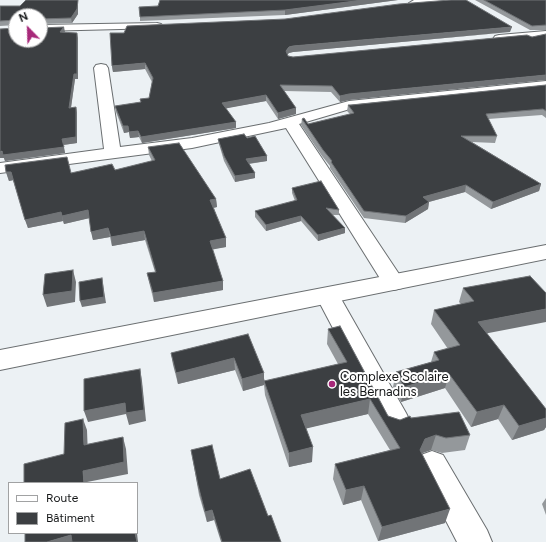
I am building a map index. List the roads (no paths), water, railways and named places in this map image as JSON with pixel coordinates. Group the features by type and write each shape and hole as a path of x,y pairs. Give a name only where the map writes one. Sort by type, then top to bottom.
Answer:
{"street":[{"path":"406,4 449,0"},
{"path":"508,25 546,45"},
{"path":"48,28 169,26"},
{"path":"490,40 546,34"},
{"path":"101,68 113,153"},
{"path":"0,168 192,143 290,122 349,105 546,85"},
{"path":"290,122 394,283"},
{"path":"0,360 546,252"},
{"path":"328,296 396,421"},
{"path":"432,465 475,542"}],"place":[{"name":"Complexe Scolaire les Bernadins","path":"332,384"}]}
